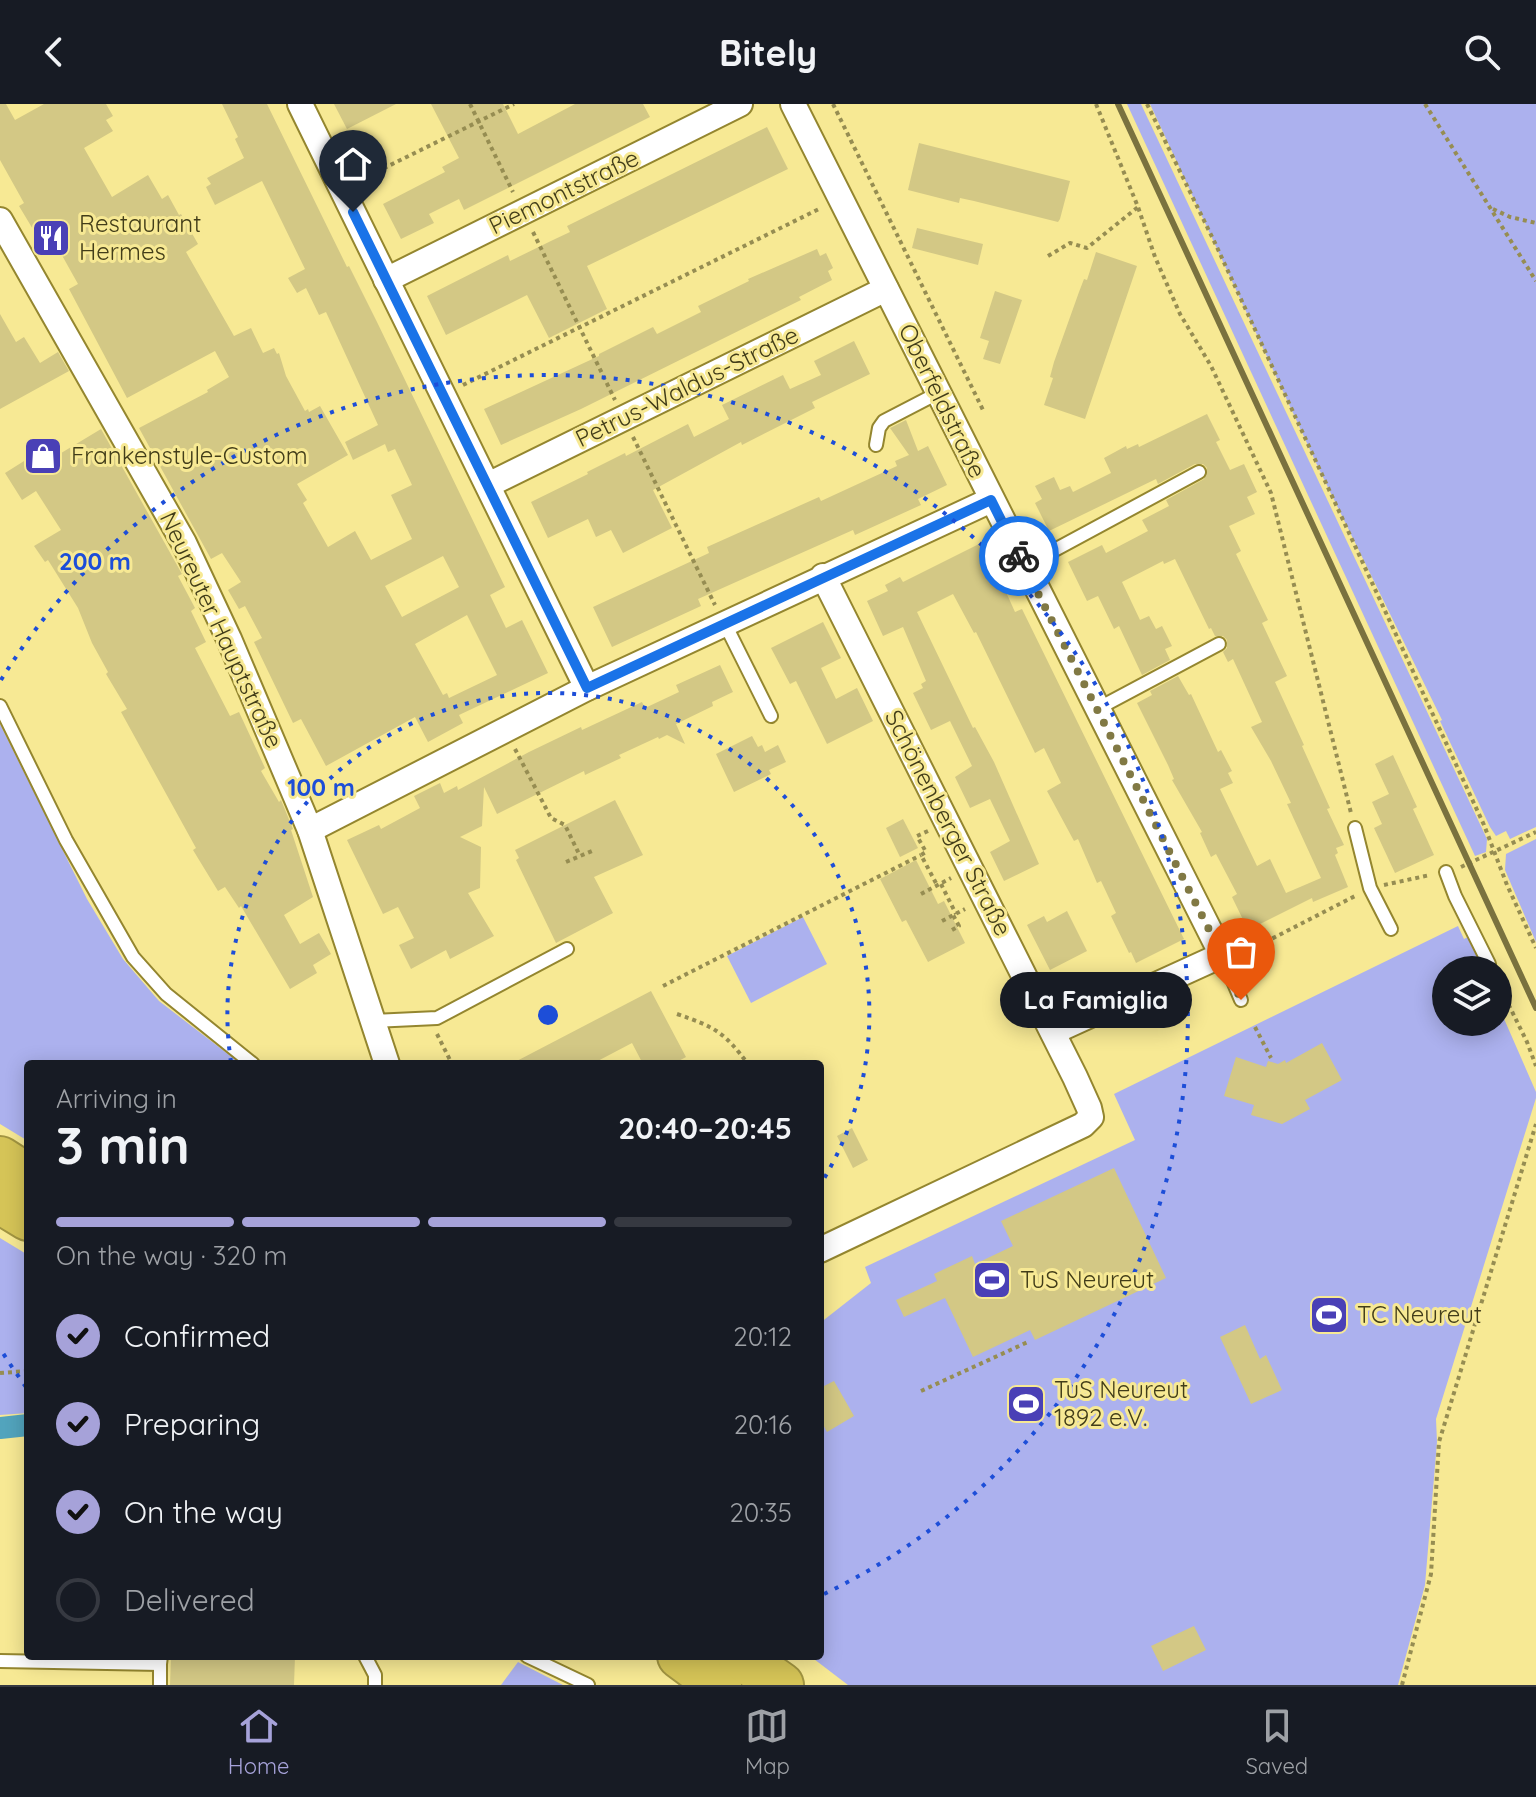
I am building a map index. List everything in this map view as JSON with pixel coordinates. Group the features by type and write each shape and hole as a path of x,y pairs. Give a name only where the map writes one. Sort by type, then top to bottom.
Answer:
{"highway":[{"path":"0,1159 24,1174"},
{"path":"0,1201 24,1216"},
{"path":"685,1660 719,1685"},
{"path":"746,1660 781,1685"}],"street":[{"path":"300,104 587,688"},
{"name":"Piemontstraße","path":"386,280 740,104"},
{"name":"Oberfeldstraße","path":"793,104 1222,955"},
{"name":"Neureuter Hauptstraße","path":"0,220 184,543 229,639 310,830 386,1060"},
{"name":"Petrus-Waldus-Straße","path":"488,485 886,289"},
{"path":"310,830 587,688 991,500"},
{"name":"Schönenberger Straße","path":"823,576 1053,1032 1091,1117 1083,1125 824,1248"},
{"path":"1053,1032 1222,955"}],"lane":[{"path":"876,445 879,428 884,421 938,393"},
{"path":"1025,566 1199,472"},
{"path":"725,624 771,716"},
{"path":"1097,709 1219,644"},
{"path":"0,706 66,840 133,957 166,994 248,1060"},
{"path":"1355,828 1370,888 1391,929"},
{"path":"1446,872 1485,956"},
{"path":"373,1021 437,1018 567,949"},
{"path":"1222,955 1241,1000"},
{"path":"0,1661 161,1660 160,1685"},
{"path":"367,1660 375,1675 375,1685"},
{"path":"535,1660 588,1685"}],"path":[{"path":"470,104 725,624"},
{"path":"342,189 514,104"},
{"path":"833,104 983,410"},
{"path":"1096,104 1180,314 1211,366 1271,493 1355,828"},
{"path":"1147,104 1215,243 1478,811 1536,948"},
{"path":"1425,104 1536,281"},
{"path":"443,394 841,199"},
{"path":"1048,256 1070,243 1087,248 1138,207"},
{"path":"1491,208 1510,217 1536,223"},
{"path":"505,729 551,818 565,825 580,856"},
{"path":"663,986 921,855 926,852 917,836 947,821"},
{"path":"1222,955 1237,956 1370,888 1471,864 1536,832"},
{"path":"566,862 592,851"},
{"path":"921,855 955,914 959,926 952,930"},
{"path":"921,894 970,868"},
{"path":"1512,1011 1536,1066"},
{"path":"677,1014 711,1025 729,1039 745,1060"},
{"path":"429,1019 450,1060"},
{"path":"1255,1027 1271,1058"},
{"path":"1402,1685 1431,1574 1439,1442 1536,1124"},
{"path":"921,1391 1030,1341"},
{"path":"0,1373 24,1371"}],"shaded area":[{"path":"1127,104 1141,104 1487,839 1486,852 1475,856"},
{"path":"1150,104 1536,104 1536,827 1510,839 1506,831 1496,836 1490,827 1442,720 1318,467"},
{"path":"0,724 87,899 123,959 159,1001 236,1060 24,1060 24,1139 0,1124"},
{"path":"1536,839 1536,942 1505,870 1506,854"},
{"path":"803,917 827,964 751,1003 727,956"},
{"path":"1458,926 1464,939 1468,937 1477,956 1432,956 1432,1036 1512,1036 1536,1098 1436,1419 1437,1442 1425,1585 1398,1685 848,1685 815,1660 824,1660 824,1320 871,1283 865,1267 1135,1140 1114,1094"},
{"path":"0,1238 24,1253 24,1413 0,1415"},
{"path":"518,1662 563,1685 501,1685"}],"building":[{"path":"0,104 6,104 15,120 44,104 106,104 113,116 106,120 113,131 84,148 112,197 148,175 162,199 168,195 198,244 186,252 234,336 251,328 263,353 274,348 279,353 286,376 305,411 320,406 348,455 297,484 307,500 303,503 328,547 355,531 371,560 412,539 391,495 412,485 395,449 388,452 385,444 353,460 345,442 378,425 326,312 319,315 306,288 297,293 288,278 305,269 262,181 215,205 206,187 211,184 207,178 244,158 222,104 267,104 505,587 490,595 506,628 522,620 548,673 459,715 463,723 428,742 415,717 326,766 301,719 293,723 254,642 262,638 245,606 239,609 228,590 241,582 222,553 211,559 139,428 208,392 229,377 215,351 127,398 69,289 78,284 59,250 49,256 19,206 24,203 0,160","holes":["443,556 459,587 402,617 385,586","467,615 497,675 449,698 447,693 443,695 415,644"]},
{"path":"334,104 396,104 347,129"},
{"path":"431,104 503,104 518,134 575,104 643,104 650,117 464,210 459,199 429,214 434,223 401,239 383,204 445,172 442,167 459,158"},
{"path":"767,127 788,169 587,266 607,309 549,338 527,295 446,335 427,296 508,255 510,261 570,232 567,226"},
{"path":"919,143 1070,181 1060,219 1058,222 960,198 959,203 908,190"},
{"path":"917,228 983,244 978,265 912,248"},
{"path":"817,249 820,256 826,253 833,268 828,271 832,280 799,297 801,300 581,409 501,445 484,409 599,356 653,327 657,334 701,312 698,306 748,279"},
{"path":"1096,252 1137,266 1085,419 1044,405 1053,378 1050,377 1054,362"},
{"path":"995,291 1022,300 1000,364 983,359 989,341 980,338"},
{"path":"0,314 16,342 24,337 40,363 58,352 69,371 0,409"},
{"path":"854,341 870,374 812,402 815,408 742,445 741,442 653,490 672,528 623,553 611,530 596,537 588,519 548,538 531,502 688,424 694,437 729,419 722,405 783,375 790,389 821,375 814,361"},
{"path":"1207,414 1230,470 1244,464 1257,492 1247,497 1255,514 1229,526 1241,551 1236,554 1268,620 1262,623 1287,676 1275,682 1344,845 1336,848 1338,853 1335,855 1348,887 1313,902 1312,898 1248,930 1232,897 1237,894 1216,854 1211,857 1202,832 1172,780 1168,765 1137,703 1152,695 1150,691 1178,676 1191,694 1218,752 1221,750 1232,771 1228,773 1233,783 1220,789 1257,866 1270,859 1286,893 1321,878 1287,804 1291,803 1251,727 1262,722 1233,659 1228,662 1223,652 1227,648 1227,640 1223,636 1215,636 1209,629 1175,559 1164,564 1163,561 1122,582 1140,620 1149,616 1156,629 1162,626 1172,646 1165,649 1170,660 1142,675 1119,626 1114,629 1098,596 1087,601 1068,562 1102,545 1106,553 1148,531 1142,520 1169,506 1166,500 1204,479 1207,468 1203,464 1195,464 1158,484 1156,479 1049,531 1035,503 1042,499 1035,486 1054,477 1060,490 1070,486 1073,492 1111,473 1104,458 1126,446 1127,449 1138,444 1139,447"},
{"path":"906,420 918,451 928,446 947,485 918,499 921,505 855,535 853,530 698,599 701,606 612,647 593,607 709,553 707,547 897,466 895,461 909,455 890,428"},
{"path":"101,429 182,574 178,576 195,608 191,611 206,642 195,648 230,716 239,712 265,768 261,771 279,802 281,800 293,829 313,897 284,915 300,944 319,933 331,954 313,965 317,973 290,989 241,906 239,908 225,887 218,891 193,850 196,848 121,712 127,709 106,674 108,672 78,608 48,560 45,562 34,546 61,530 36,491 22,500 5,473 32,456 38,467"},
{"path":"987,540 1005,578 1001,581 1015,612 1022,609 1184,939 1136,963 1111,916 1116,913 1101,881 1097,883 1078,839 1074,841 1047,791 1061,783 1044,748 1035,753 976,632 953,594 917,612 973,728 994,762 1039,864 1004,881 990,852 1010,841 990,799 970,808 955,777 972,766 950,721 931,730 913,693 923,688 921,684 926,681 903,627 883,636 867,601 888,591 885,585 900,577 903,582"},
{"path":"823,622 841,658 821,668 836,699 857,688 873,721 827,744 796,681 790,684 771,648"},
{"path":"720,665 733,692 712,702 713,706 676,724 685,744 667,735 658,737 619,755 621,758 585,775 584,771 497,814 484,787 482,826 460,837 481,847 480,888 468,893 494,936 450,959 446,950 411,969 399,945 414,938 398,907 383,914 347,840 379,825 381,829 420,808 414,796 440,783 444,793 457,786 458,790 581,727 582,730 642,702 645,708 679,692 676,685"},
{"path":"752,736 765,752 778,745 786,762 769,770 771,774 734,792 716,754"},
{"path":"1393,755 1417,807 1413,809 1434,855 1395,873 1374,828 1382,824 1372,802 1389,794 1375,764"},
{"path":"615,800 643,855 594,877 613,913 556,943 516,860 519,858 515,850"},
{"path":"903,819 918,848 900,857 886,828"},
{"path":"916,860 938,904 944,901 965,943 928,962 906,920 902,922 880,879"},
{"path":"1067,911 1087,951 1050,970 1027,925 1044,916 1047,922"},
{"path":"651,991 686,1057 680,1060 641,1060 632,1043 600,1060 519,1060"},
{"path":"1322,1043 1342,1080 1305,1100 1310,1109 1282,1124 1251,1115 1254,1105 1224,1096 1236,1057 1266,1067 1268,1061 1278,1064 1285,1060 1286,1063"},
{"path":"852,1128 868,1160 853,1168 837,1136"},
{"path":"1114,1168 1166,1278 1035,1340 1030,1330 973,1357 945,1298 904,1317 896,1300 937,1281 934,1274 972,1256 975,1264 1013,1246 1001,1221"},
{"path":"1245,1325 1260,1359 1266,1355 1282,1390 1251,1404 1220,1337"},
{"path":"834,1381 854,1416 827,1432 824,1426 824,1386"},
{"path":"1194,1626 1206,1650 1163,1671 1151,1646"},
{"path":"171,1660 295,1660 294,1685 170,1685"}],"waterway":[{"path":"0,1428 24,1425"}],"railway":[{"path":"1118,104 1536,1008"}],"way so far":[{"path":"1019,556 1222,955 1241,1000"}],"place":[{"name":"Restaurant Hermes","path":"51,238"},
{"name":"Frankenstyle-Custom","path":"43,456"},
{"name":"La Famiglia","path":"1241,1000"},
{"name":"TuS Neureut","path":"992,1280"},
{"name":"TC Neureut","path":"1329,1315"},
{"name":"TuS Neureut 1892 e.V.","path":"1026,1404"}],"route":[{"path":"353,212 587,688 991,500 1019,556"}]}
